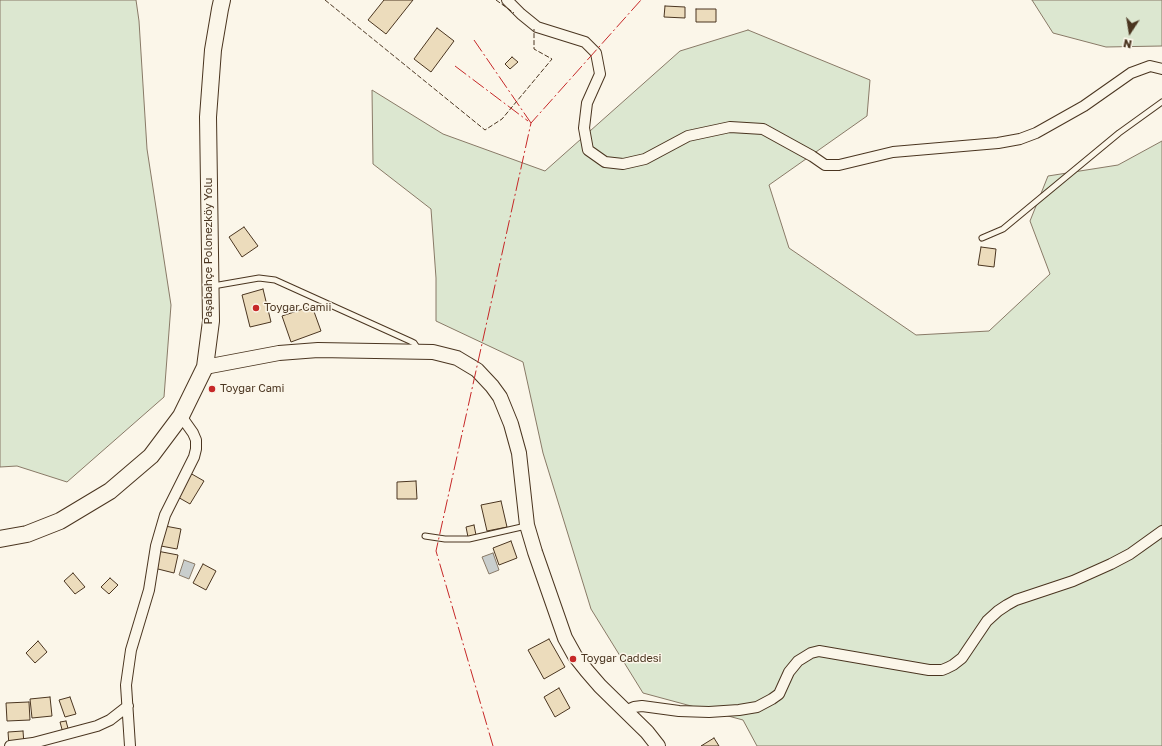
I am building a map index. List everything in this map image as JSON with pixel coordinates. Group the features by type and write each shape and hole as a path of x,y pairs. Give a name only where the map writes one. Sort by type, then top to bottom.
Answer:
{"main road":[{"name":"Paşabahçe Polonezköy Yolu","path":"0,539 27,534 60,521 110,491 151,456 182,416 205,367 211,321 208,117 213,50 222,0"},
{"path":"205,367 279,353 300,351 418,352 446,355 466,363 477,370 500,397 512,424 516,439 527,525 537,560 566,638 575,656 586,672 647,732 658,746"}],"street":[{"path":"507,0 537,27 585,42 596,53 600,74 587,103 584,128 588,150 605,162 623,164 645,159 688,136 730,127 763,129 812,156 825,165 839,165 893,152 998,143 1020,139 1036,133 1084,106 1131,73 1150,66 1162,69"},
{"path":"130,746 126,685 130,656 149,590 160,530 171,500 194,457 196,449 196,440 182,416"},
{"path":"625,711 634,707 642,706 679,711 709,712 757,707 779,694 788,672 798,661 811,653 819,652 929,670 947,668 962,658 987,621 1007,605 1016,600 1072,581 1112,564 1130,554 1162,531"},
{"path":"10,746 33,743 97,726 110,720 128,706"}],"lane":[{"path":"982,238 1003,229 1119,134 1162,102"},
{"path":"210,286 259,278 275,280 410,341 417,346 418,352"},
{"path":"425,536 445,539 469,539 527,525"}],"green space":[{"path":"0,0 136,0 139,21 147,149 171,305 164,397 67,482 17,466 0,467"},
{"path":"1032,0 1162,0 1162,46 1106,47 1053,33"},
{"path":"748,30 870,80 867,116 769,185 789,248 916,335 989,331 1050,274 1030,221 1048,176 1118,165 1162,141 1162,746 757,746 743,720 643,693 591,609 543,453 523,362 436,321 436,278 431,209 373,164 372,90 443,134 545,171 680,51"}],"shaded area":[{"path":"493,553 499,570 489,574 482,557"},
{"path":"184,560 195,564 189,579 179,575"}],"building":[{"path":"384,0 413,0 386,34 368,20"},
{"path":"665,6 685,7 685,18 664,17"},
{"path":"696,9 716,9 716,22 696,22"},
{"path":"437,28 454,41 431,72 414,59"},
{"path":"512,57 518,62 510,69 505,64"},
{"path":"244,227 258,246 242,257 229,237"},
{"path":"981,247 996,249 994,267 978,265"},
{"name":"Toygar Camii","path":"263,289 271,322 250,327 242,295"},
{"path":"312,306 321,331 291,342 282,316"},
{"path":"190,473 204,481 190,504 176,496"},
{"path":"416,481 417,499 397,499 397,482"},
{"path":"501,501 507,527 487,531 481,505"},
{"path":"474,525 476,535 468,537 466,527"},
{"path":"165,526 181,529 177,549 161,546"},
{"path":"511,541 517,558 499,565 493,548"},
{"path":"157,551 178,555 174,573 154,568"},
{"path":"203,564 216,571 206,590 193,583"},
{"path":"73,573 85,587 75,594 64,581"},
{"path":"110,578 118,585 109,594 101,587"},
{"path":"549,639 565,667 544,679 528,650"},
{"path":"38,641 47,652 35,663 26,653"},
{"path":"559,688 570,708 555,717 544,697"},
{"path":"50,697 52,716 32,718 30,699"},
{"path":"70,697 76,714 65,717 59,700"},
{"path":"29,702 30,720 7,721 6,703"},
{"path":"66,721 69,732 63,733 60,722"},
{"path":"23,731 24,744 9,745 8,732"},
{"path":"714,738 719,746 701,746"}],"fence":[{"path":"325,0 485,130 502,119 552,59 534,49 534,29"},
{"path":"496,0 514,13"}],"power":[{"path":"493,746 436,551 531,123 641,0"},
{"path":"474,40 531,123"},
{"path":"455,66 528,121"}],"place":[{"name":"Toygar Camii","path":"256,308"},
{"name":"Toygar Cami","path":"212,389"},
{"name":"Toygar Caddesi","path":"573,659"}]}
